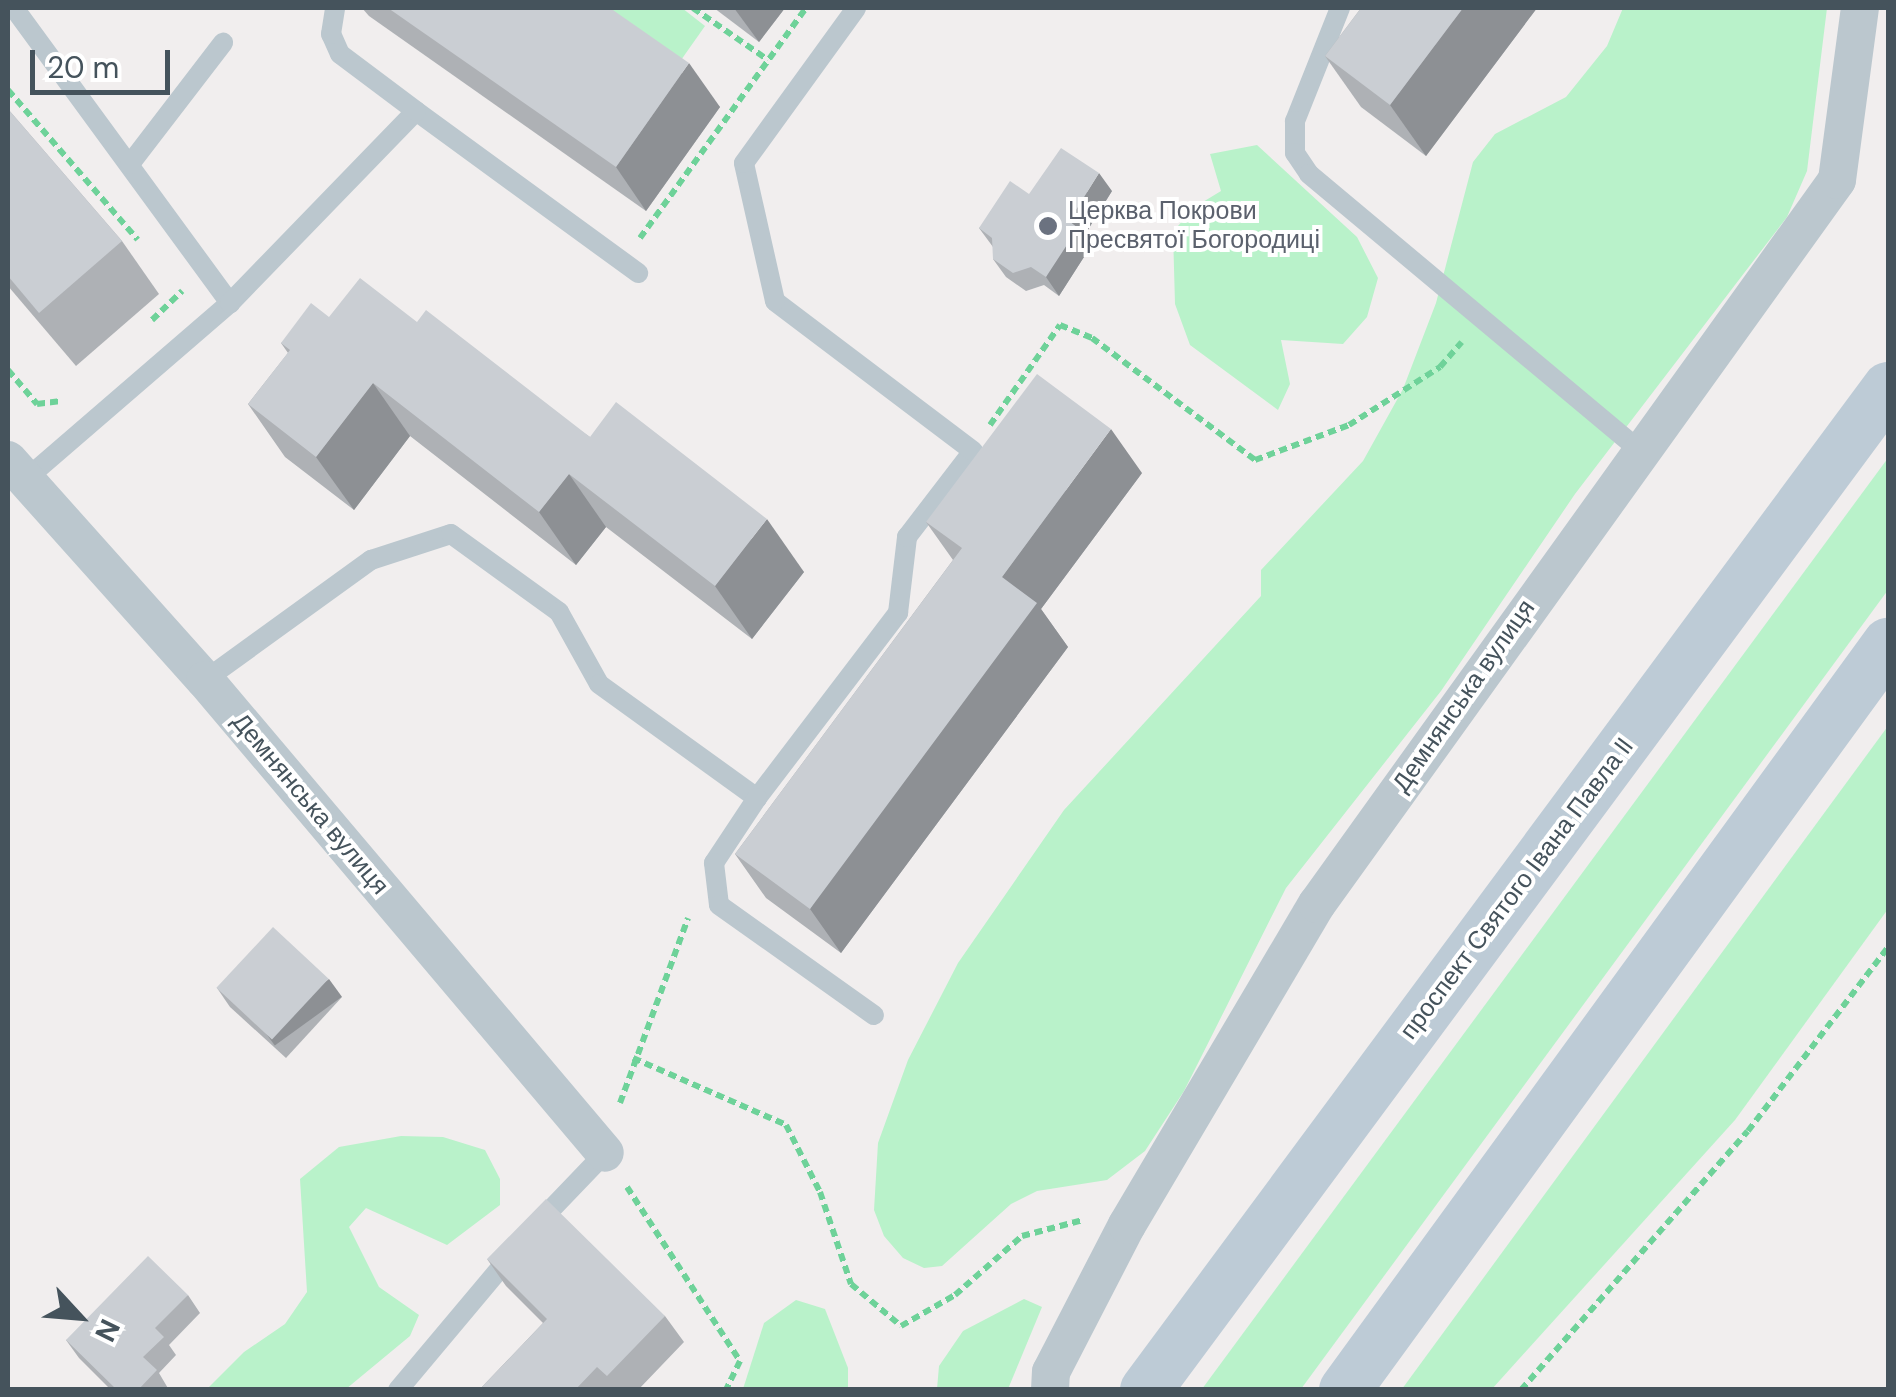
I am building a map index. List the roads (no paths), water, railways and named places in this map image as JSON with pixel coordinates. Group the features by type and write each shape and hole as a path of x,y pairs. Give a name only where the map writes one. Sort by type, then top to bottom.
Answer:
{"main road":[{"name":"проспект Святого Івана Павла II","path":"1146,1390 1888,388"},
{"path":"1345,1390 1888,644"}],"street":[{"name":"Демнянська вулиця","path":"1050,1390 1052,1372 1128,1225 1317,904 1638,450 1837,180 1860,8"},
{"name":"Демнянська вулиця","path":"17,469 205,680 605,1154"}],"lane":[{"path":"14,8 230,303"},
{"path":"334,8 330,34 340,54 630,267"},
{"path":"856,8 744,163 775,302 973,451 906,537 898,613 757,798 714,863 719,905 874,1016"},
{"path":"1340,8 1294,121 1295,153 1309,174 1638,450"},
{"path":"130,164 223,43"},
{"path":"17,469 230,303 416,111"},
{"path":"205,680 371,560 451,534 559,612 599,684 757,798"},
{"path":"398,1390 562,1194 605,1154"}],"place":[{"name":"Церква Покрови Пресвятої Богородиці","path":"1048,226"}]}
